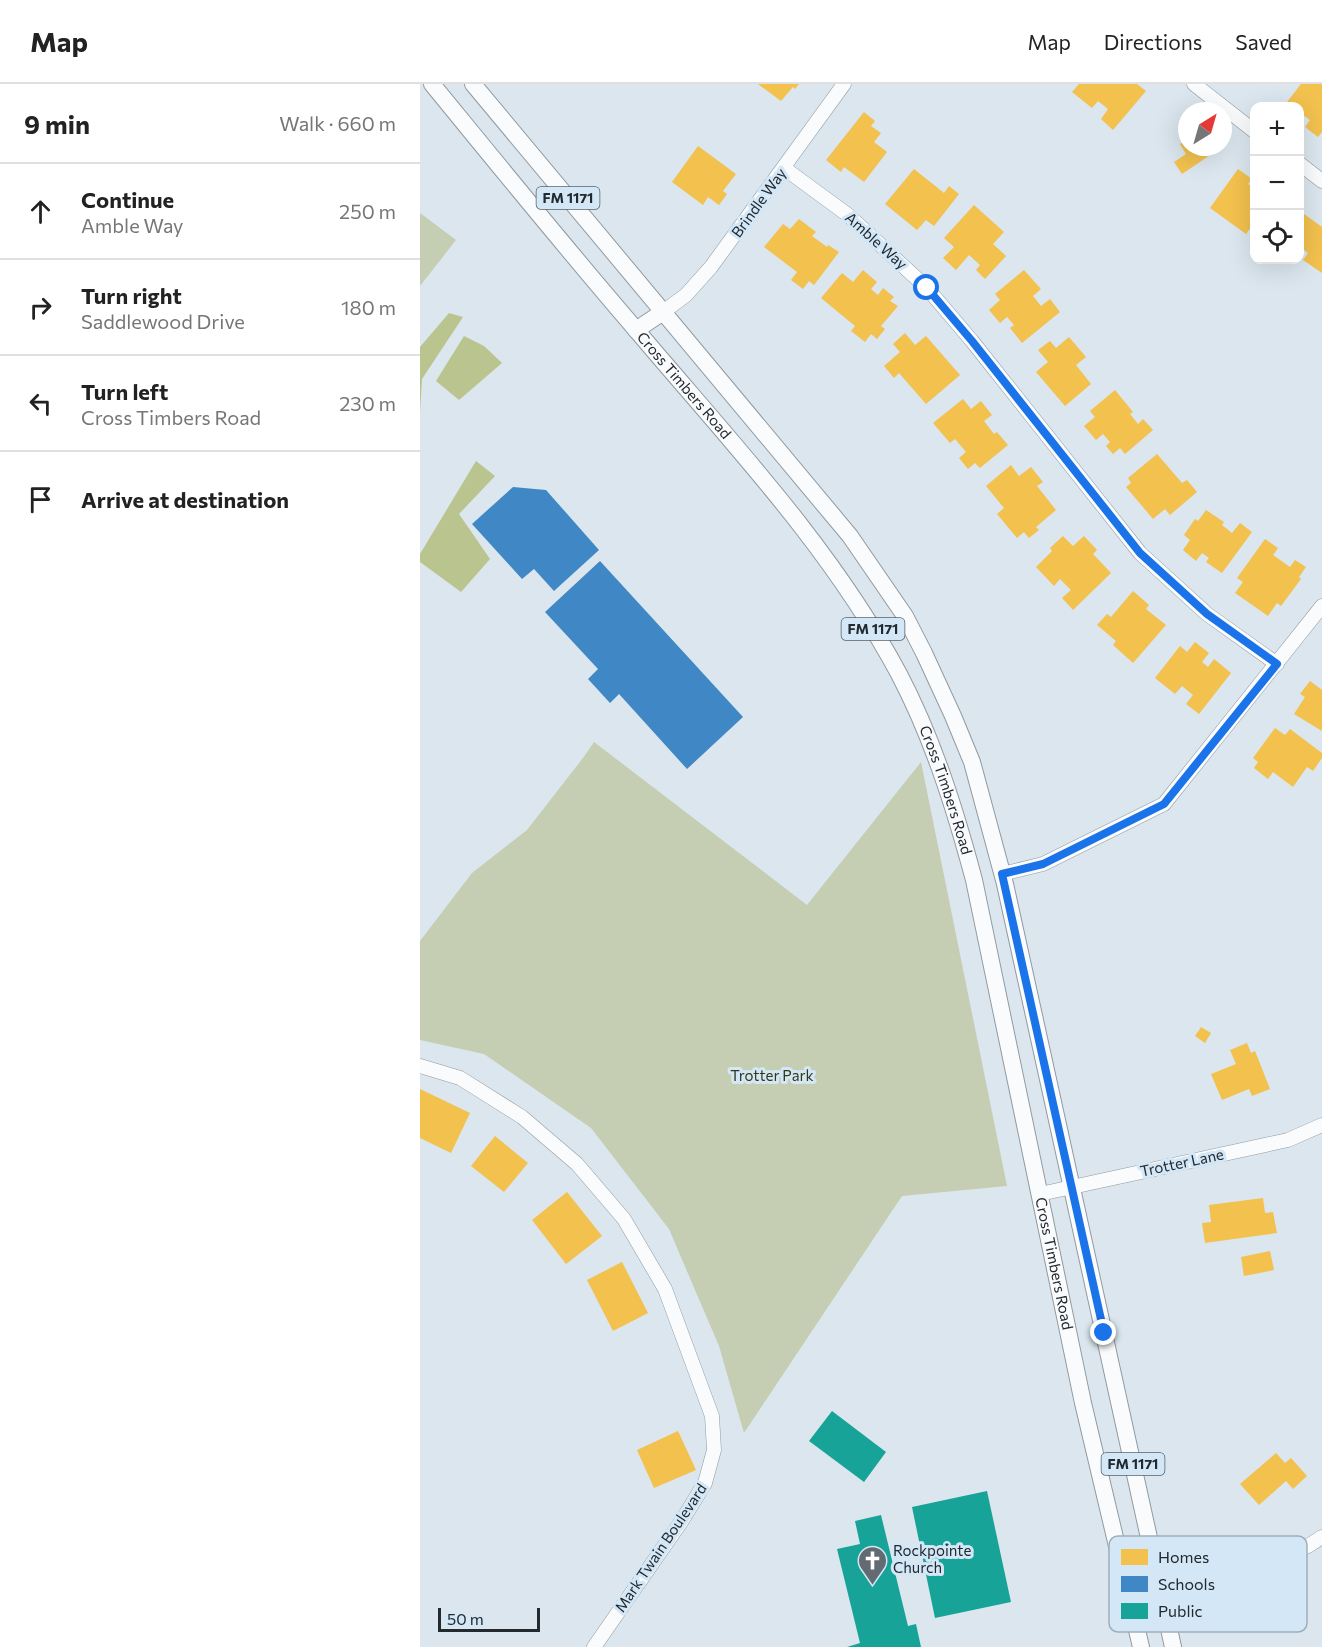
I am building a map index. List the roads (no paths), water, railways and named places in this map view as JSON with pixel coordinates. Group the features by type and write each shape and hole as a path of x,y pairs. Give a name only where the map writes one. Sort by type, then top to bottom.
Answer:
{"main road":[{"name":"Cross Timbers Road","path":"432,84 813,542 862,610 910,697 929,740 960,825 974,880 1083,1403 1115,1536"},
{"name":"Cross Timbers Road","path":"473,84 843,527 905,616 924,653 972,762 1002,874 1149,1536"},
{"path":"636,330 663,312"},
{"name":"Cross Timbers Road","path":"1138,1632 1141,1647"},
{"name":"Cross Timbers Road","path":"1170,1632 1173,1647"}],"street":[{"name":"Brindle Way","path":"663,312 686,295 711,267 844,84"},
{"path":"1194,84 1250,128"},
{"name":"Amble Way","path":"784,168 848,215 927,288 972,341 1140,553 1207,614 1277,664"},
{"path":"1304,168 1322,181"},
{"path":"1002,874 1043,864 1164,804 1322,606"},
{"name":"Mark Twain Boulevard","path":"420,1066 460,1078 522,1117 577,1164 624,1219 664,1289 712,1416 714,1450 705,1483 681,1522 594,1647"},
{"name":"Trotter Lane","path":"1040,1194 1288,1140 1322,1125"},
{"path":"1307,1546 1322,1537"}],"place":[{"name":"Rockpointe Church","path":"872,1586"}],"park label":[{"name":"Trotter Park","path":"772,1076"}]}
